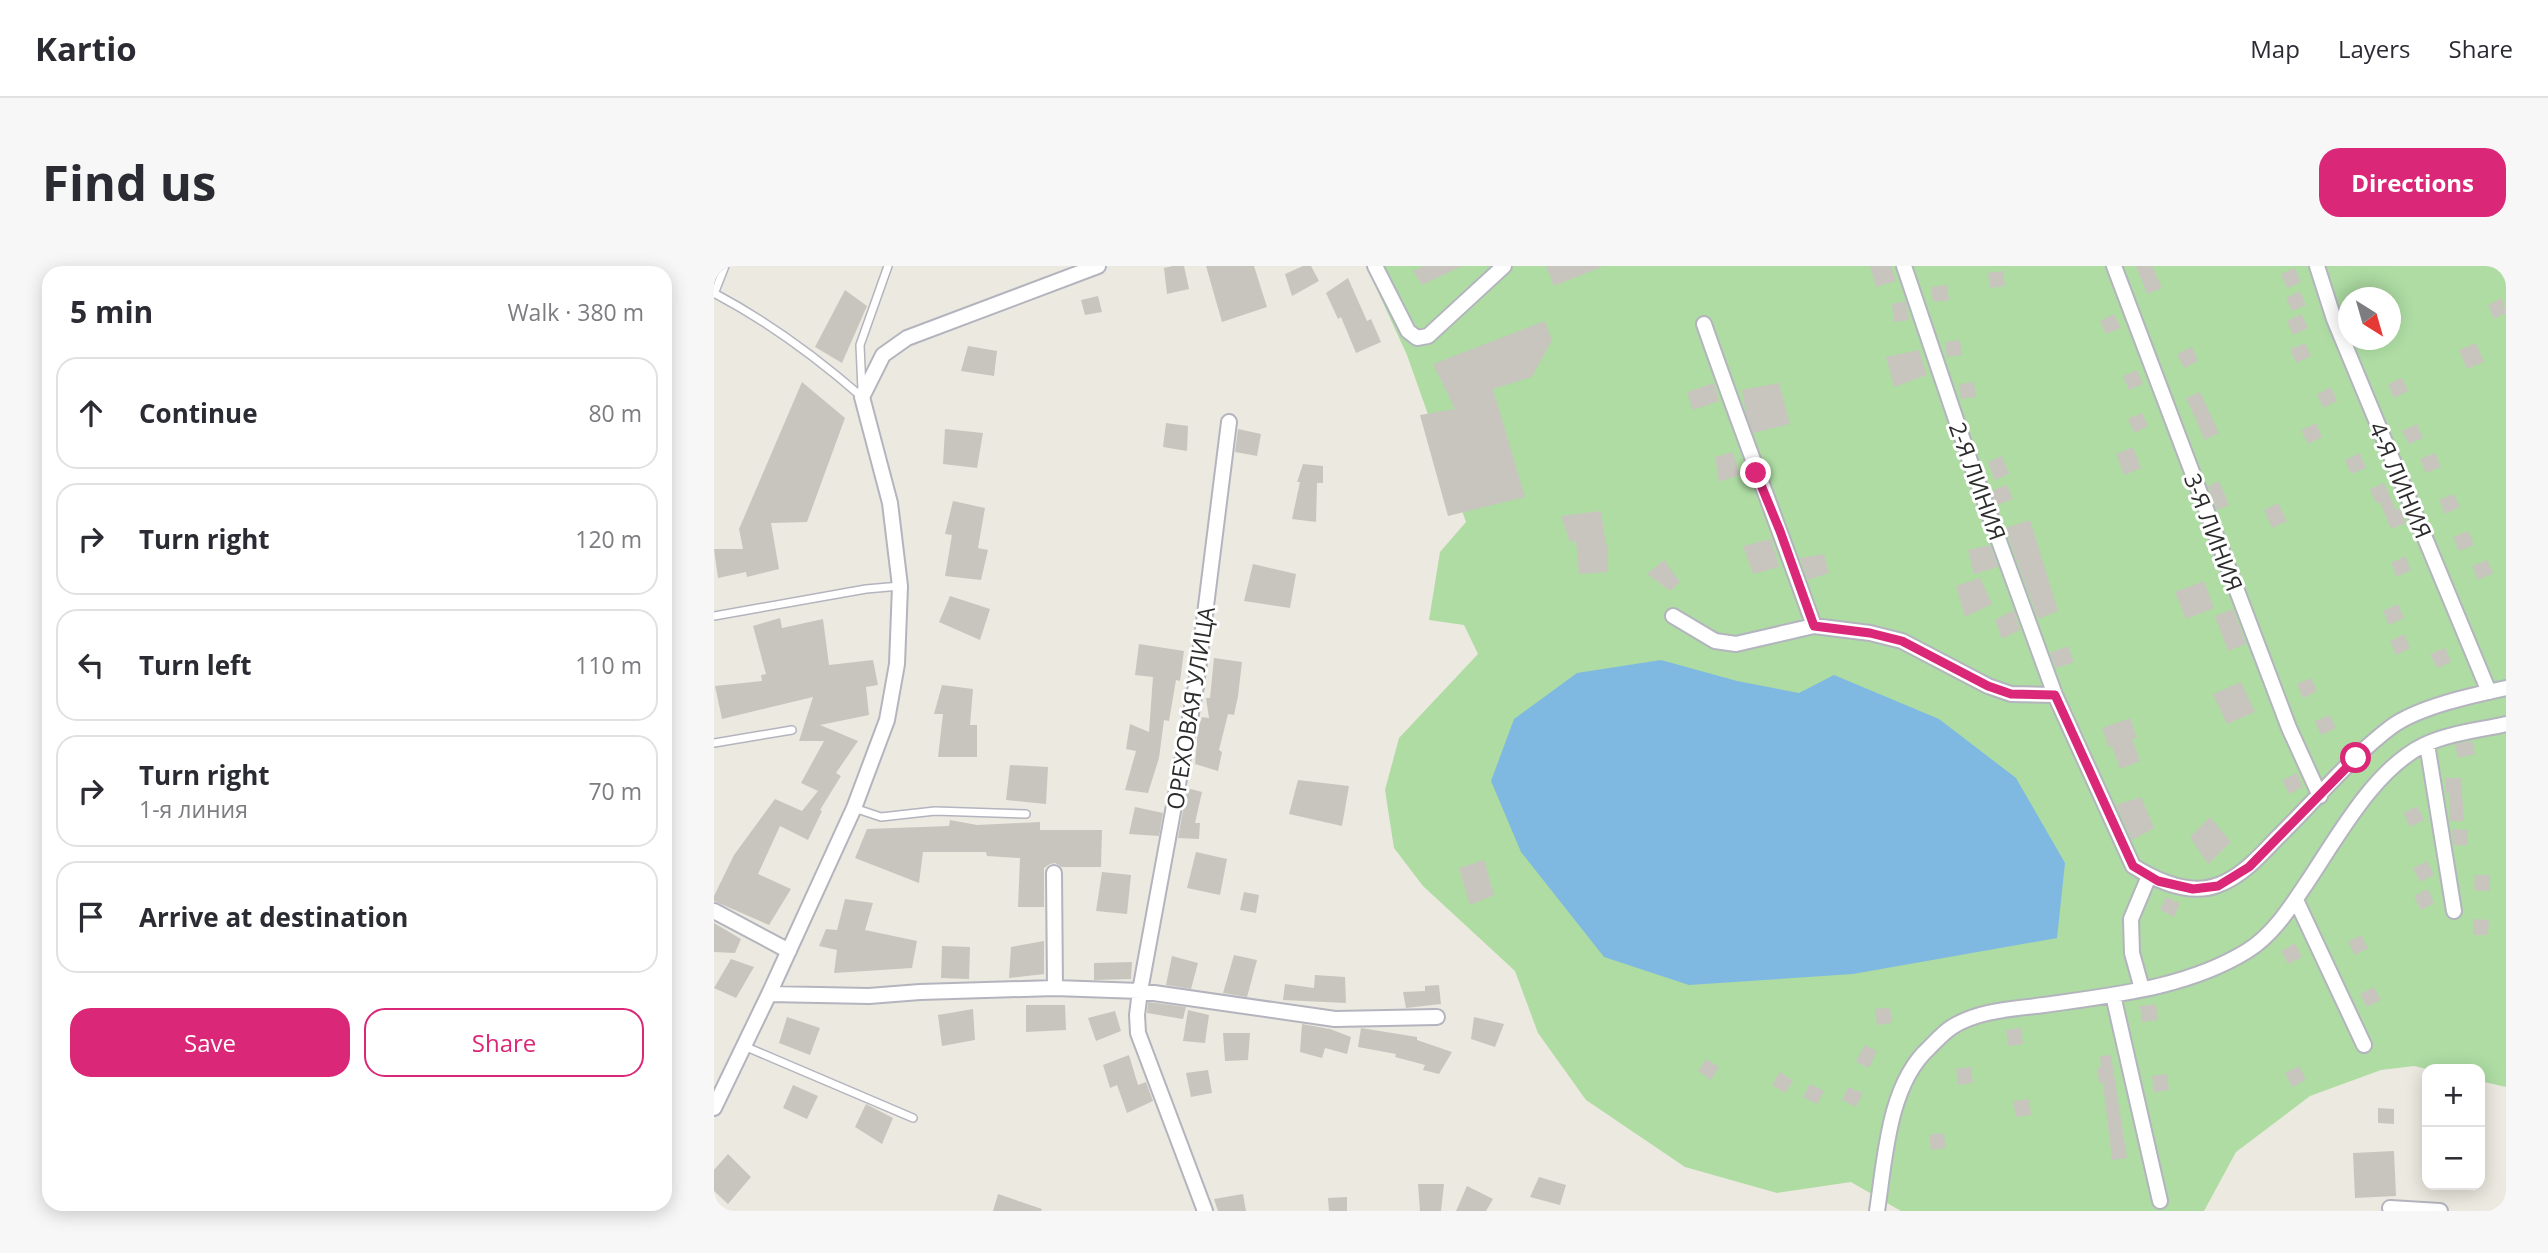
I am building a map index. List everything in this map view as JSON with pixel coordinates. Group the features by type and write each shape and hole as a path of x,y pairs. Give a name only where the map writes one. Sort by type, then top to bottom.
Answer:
{"street":[{"path":"714,1108 854,808 887,720 897,664 900,586 890,503 862,397 883,355 907,338 1098,266"},
{"path":"1375,266 1408,331 1417,338 1429,336 1504,266"},
{"name":"2-Я ЛИНИЯ","path":"1904,266 1971,464 2055,695 2133,866 2150,876"},
{"name":"3-Я ЛИНИЯ","path":"2114,266 2289,729 2320,796"},
{"name":"4-Я ЛИНИЯ","path":"2317,266 2334,318 2488,692"},
{"path":"1704,324 1756,473 1814,626"},
{"name":"ОРЕХОВАЯ УЛИЦА","path":"1205,1211 1138,1033 1137,1015 1196,686 1230,422"},
{"path":"1673,615 1715,641 1736,644 1814,626 1870,633 1902,641 1988,686 2011,694 2055,695"},
{"path":"2142,989 2132,953 2131,919 2150,876 2158,881 2193,889 2218,886 2249,867 2356,758 2393,726 2432,708 2506,688"},
{"path":"1877,1211 1888,1138 1901,1087 1925,1051 1953,1027 1986,1014 2142,989 2214,969 2250,950 2272,929 2295,900 2343,828 2385,772 2404,756 2427,744 2506,724"},
{"path":"2427,744 2454,911"},
{"path":"1054,873 1055,988"},
{"path":"2295,900 2364,1045"},
{"path":"714,911 789,951"},
{"path":"769,994 869,996 1055,988 1140,991 1335,1018 1437,1017"},
{"path":"2113,995 2160,1201"},
{"path":"2391,1209 2440,1211"}],"lane":[{"path":"725,266 714,293 764,320 862,397"},
{"path":"862,397 860,345 888,266"},
{"path":"714,616 866,589 900,586"},
{"path":"714,743 792,730"},
{"path":"854,808 881,817 935,811 1026,814"},
{"path":"744,1046 913,1118"}],"green space":[{"path":"1366,266 2506,266 2506,1087 2485,1082 2485,1064 2422,1064 2422,1068 2414,1066 2381,1070 2310,1096 2236,1152 2204,1211 1901,1211 1851,1182 1777,1193 1685,1167 1586,1100 1538,1033 1515,971 1423,886 1394,848 1385,790 1399,738 1478,654 1464,625 1429,620 1440,552 1466,522 1407,355"}],"water":[{"path":"1661,660 1737,681 1799,693 1834,675 1939,719 2016,778 2065,863 2057,938 1853,974 1689,985 1604,957 1521,852 1491,781 1514,719 1577,673"}],"building":[{"path":"1184,266 1189,289 1167,294 1164,268"},
{"path":"1206,266 1254,266 1267,307 1222,322"},
{"path":"1303,266 1311,266 1319,281 1292,296 1285,274"},
{"path":"1424,266 1462,266 1422,285 1413,271"},
{"path":"1546,266 1601,266 1601,267 1554,286"},
{"path":"1870,266 1891,266 1896,281 1876,287"},
{"path":"2136,266 2152,266 2162,288 2147,294"},
{"path":"2295,268 2301,282 2287,288 2281,274"},
{"path":"2003,271 2005,286 1990,288 1988,273"},
{"path":"1348,278 1367,321 1371,319 1381,342 1356,353 1341,317 1338,319 1326,293"},
{"path":"1947,285 1949,300 1933,302 1931,287"},
{"path":"845,290 867,306 842,363 815,347"},
{"path":"2300,291 2306,305 2292,311 2286,298"},
{"path":"1098,296 1102,312 1085,315 1081,300"},
{"path":"2502,298 2506,313 2494,319 2488,305"},
{"path":"1906,301 1909,320 1894,322 1892,304"},
{"path":"2114,314 2121,328 2106,334 2100,321"},
{"path":"2301,314 2308,328 2293,335 2287,321"},
{"path":"1545,321 1552,340 1532,377 1493,389 1525,497 1448,516 1420,415 1455,409 1433,364"},
{"path":"1960,340 1962,355 1947,357 1945,342"},
{"path":"2305,343 2311,356 2296,363 2290,349"},
{"path":"2476,343 2484,362 2467,369 2459,350"},
{"path":"968,346 997,351 994,376 961,371"},
{"path":"2192,347 2198,361 2184,368 2177,354"},
{"path":"1919,350 1927,375 1894,387 1886,357"},
{"path":"2137,370 2143,384 2129,390 2123,376"},
{"path":"2402,378 2408,391 2394,398 2388,384"},
{"path":"802,382 845,418 807,522 771,523 779,569 747,577 746,572 718,578 714,549 743,549 739,529"},
{"path":"1974,382 1976,397 1961,399 1959,384"},
{"path":"1714,383 1719,401 1693,410 1687,392"},
{"path":"1779,383 1790,424 1753,433 1742,390"},
{"path":"2331,387 2337,401 2323,408 2317,394"},
{"path":"2200,392 2219,433 2205,440 2186,398"},
{"path":"2142,413 2148,426 2134,433 2128,419"},
{"path":"1166,423 1188,426 1187,451 1163,447"},
{"path":"2316,423 2322,437 2308,444 2301,430"},
{"path":"2417,424 2423,438 2409,444 2402,431"},
{"path":"945,429 983,433 977,468 943,464"},
{"path":"1238,429 1261,434 1257,456 1235,452"},
{"path":"2133,447 2141,468 2124,475 2116,454"},
{"path":"1733,452 1740,475 1719,482 1715,457"},
{"path":"2360,453 2366,468 2351,474 2345,460"},
{"path":"2435,453 2441,467 2426,473 2420,459"},
{"path":"2002,456 2009,474 1995,480 1988,462"},
{"path":"1303,464 1323,466 1323,483 1317,483 1316,522 1292,519 1300,482 1297,482"},
{"path":"2219,481 2229,505 2217,510 2208,486"},
{"path":"2384,483 2396,510 2400,509 2406,523 2391,529 2380,502 2376,503 2370,489"},
{"path":"2007,485 2013,499 1997,505 1991,491"},
{"path":"2454,494 2460,507 2445,514 2439,500"},
{"path":"953,501 985,508 978,548 988,550 981,580 945,576 952,535 945,534"},
{"path":"2278,503 2287,521 2272,528 2264,510"},
{"path":"1601,511 1608,545 1608,572 1579,574 1576,541 1570,542 1561,516"},
{"path":"2030,520 2058,611 2038,619 2005,528"},
{"path":"2468,531 2474,545 2459,551 2453,537"},
{"path":"1771,539 1779,567 1753,574 1743,546"},
{"path":"1990,545 1998,567 1974,574 1968,550"},
{"path":"1824,554 1829,573 1808,580 1800,558"},
{"path":"2405,556 2411,570 2397,577 2391,563"},
{"path":"1664,560 1680,582 1670,591 1647,574"},
{"path":"2487,560 2493,573 2478,580 2472,566"},
{"path":"1253,564 1296,574 1290,608 1244,601"},
{"path":"1980,578 1992,604 1965,617 1956,586"},
{"path":"2204,581 2214,608 2186,619 2175,592"},
{"path":"950,596 990,609 980,640 939,622"},
{"path":"2398,604 2404,618 2389,625 2383,611"},
{"path":"2233,609 2246,644 2228,651 2215,616"},
{"path":"2014,610 2020,630 2002,639 1995,620"},
{"path":"780,618 782,628 823,619 829,665 873,660 878,685 866,687 869,715 820,725 858,741 836,773 841,776 820,810 822,811 808,840 780,826 758,874 791,889 769,925 714,901 714,896 734,855 775,799 802,811 818,791 801,783 824,741 799,741 813,697 722,719 715,686 762,681 761,675 766,674 753,626"},
{"path":"2404,634 2410,648 2396,655 2390,641"},
{"path":"1139,644 1184,651 1180,681 1176,680 1169,721 1164,720 1159,758 1148,793 1125,790 1136,751 1126,749 1130,724 1149,732 1153,677 1135,675"},
{"path":"2068,646 2074,662 2056,668 2050,653"},
{"path":"2445,648 2451,662 2437,668 2430,654"},
{"path":"1214,658 1242,662 1234,715 1228,714 1219,750 1222,752 1218,771 1195,764 1198,729 1202,717 1209,718 1206,698 1210,698"},
{"path":"2311,678 2317,691 2303,698 2297,684"},
{"path":"2241,682 2255,712 2227,724 2213,694"},
{"path":"942,685 973,689 970,725 977,725 977,757 938,757 943,714 934,714"},
{"path":"2330,715 2336,728 2321,735 2315,721"},
{"path":"2130,718 2137,738 2132,739 2140,761 2120,769 2102,728"},
{"path":"2472,741 2475,754 2458,758 2455,744"},
{"path":"1010,765 1048,767 1046,804 1006,800"},
{"path":"2297,773 2303,787 2289,794 2282,780"},
{"path":"2445,778 2461,778 2464,821 2449,821 2449,793 2446,794"},
{"path":"1298,780 1349,786 1342,826 1289,814"},
{"path":"1187,788 1202,792 1195,823 1200,823 1199,839 1178,838"},
{"path":"2141,797 2154,828 2132,840 2116,805"},
{"path":"2417,806 2424,820 2410,827 2403,813"},
{"path":"1135,807 1163,813 1159,836 1129,834"},
{"path":"2210,817 2231,842 2208,864 2190,837"},
{"path":"950,820 977,825 1040,822 1040,830 1102,830 1101,867 1062,867 1055,863 1050,864 1044,868 1044,907 1018,907 1020,858 987,856 986,852 923,852 919,883 855,858 867,829 949,826"},
{"path":"2452,829 2468,830 2467,845 2453,845"},
{"path":"1196,852 1227,859 1220,895 1187,888"},
{"path":"1484,860 1494,895 1470,905 1459,868"},
{"path":"2427,861 2434,875 2420,882 2413,868"},
{"path":"1102,872 1131,875 1127,914 1096,911"},
{"path":"2475,875 2490,875 2490,891 2474,890"},
{"path":"2428,889 2434,903 2421,910 2414,896"},
{"path":"1244,892 1259,895 1256,913 1240,910"},
{"path":"2166,897 2180,903 2174,917 2160,910"},
{"path":"845,899 873,903 865,930 917,941 912,968 834,973 837,950 819,946 826,929 837,930"},
{"path":"2473,919 2489,920 2488,935 2473,935"},
{"path":"714,923 741,939 735,953 714,952"},
{"path":"2361,935 2368,948 2355,955 2348,942"},
{"path":"1044,941 1044,974 1009,978 1011,947"},
{"path":"2295,943 2302,957 2288,964 2281,951"},
{"path":"942,946 970,947 969,979 941,978"},
{"path":"1234,955 1257,960 1247,997 1223,993"},
{"path":"1172,956 1198,963 1191,989 1166,985"},
{"path":"731,959 754,967 736,998 714,988"},
{"path":"1132,962 1131,979 1094,980 1094,963"},
{"path":"1315,975 1345,977 1346,1003 1283,1000 1285,984 1314,988"},
{"path":"1439,985 1441,1004 1406,1008 1403,992 1425,991 1425,986"},
{"path":"2374,987 2381,1000 2367,1007 2360,994"},
{"path":"1148,1002 1186,1007 1183,1019 1147,1013"},
{"path":"2156,1004 2158,1020 2142,1022 2140,1006"},
{"path":"1026,1005 1065,1005 1066,1030 1026,1032"},
{"path":"1890,1007 1892,1023 1877,1025 1875,1009"},
{"path":"973,1009 975,1040 942,1046 938,1015"},
{"path":"1188,1010 1209,1015 1205,1043 1183,1041"},
{"path":"1115,1011 1121,1031 1096,1041 1088,1018"},
{"path":"787,1017 820,1028 810,1055 779,1043"},
{"path":"1474,1017 1504,1024 1495,1047 1471,1039"},
{"path":"1302,1024 1330,1029 1351,1037 1347,1054 1325,1048 1322,1058 1300,1052"},
{"path":"1361,1028 1417,1037 1417,1040 1452,1052 1439,1074 1423,1070 1425,1065 1395,1057 1396,1054 1358,1047"},
{"path":"2021,1028 2023,1044 2008,1046 2006,1030"},
{"path":"1223,1033 1250,1033 1248,1060 1225,1061"},
{"path":"1864,1045 1877,1051 1869,1068 1856,1062"},
{"path":"1129,1055 1138,1085 1146,1082 1153,1101 1127,1113 1117,1085 1110,1088 1103,1065"},
{"path":"2111,1055 2127,1158 2112,1160 2103,1083 2099,1083 2097,1068 2101,1067 2100,1056"},
{"path":"1706,1059 1719,1067 1711,1080 1698,1071"},
{"path":"2299,1066 2306,1080 2292,1087 2285,1073"},
{"path":"1971,1067 1973,1083 1958,1085 1956,1069"},
{"path":"1208,1070 1212,1093 1191,1097 1186,1073"},
{"path":"1780,1072 1793,1081 1785,1093 1772,1085"},
{"path":"2167,1074 2169,1090 2154,1092 2152,1076"},
{"path":"1810,1084 1824,1091 1817,1104 1803,1097"},
{"path":"793,1085 818,1096 807,1119 783,1108"},
{"path":"1848,1087 1863,1093 1856,1107 1842,1100"},
{"path":"2029,1099 2031,1115 2016,1117 2013,1101"},
{"path":"866,1104 893,1118 882,1144 855,1127"},
{"path":"2378,1108 2394,1109 2394,1124 2378,1123"},
{"path":"1944,1133 1946,1148 1931,1150 1929,1135"},
{"path":"2394,1151 2396,1196 2355,1198 2353,1153"},
{"path":"728,1154 751,1177 728,1204 714,1191 714,1170"},
{"path":"1539,1177 1566,1185 1560,1205 1530,1197"},
{"path":"1418,1184 1444,1184 1441,1211 1420,1211"},
{"path":"1467,1186 1493,1199 1486,1211 1456,1211"},
{"path":"998,1194 1042,1209 993,1211"},
{"path":"1243,1194 1246,1211 1218,1211 1214,1199"},
{"path":"1347,1197 1347,1211 1329,1211 1328,1198"}],"route":[{"path":"1756,473 1814,626 1870,633 1902,641 1988,686 2011,694 2055,695 2133,866 2158,881 2193,889 2218,886 2249,867 2356,758"}]}
